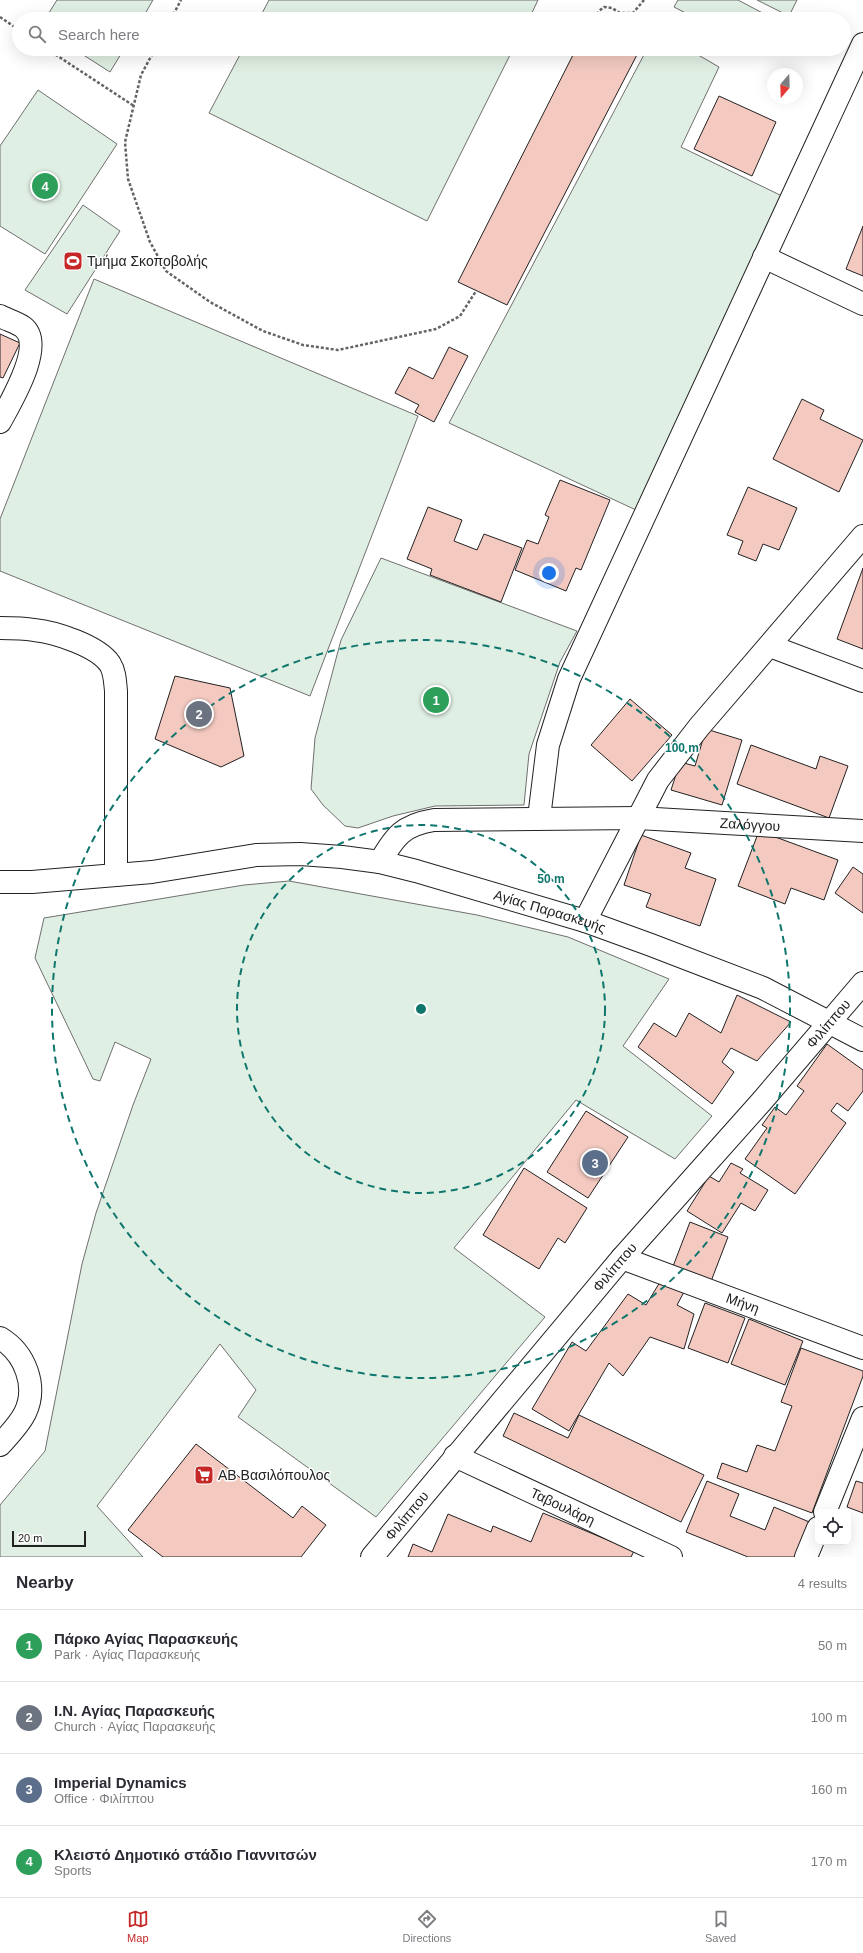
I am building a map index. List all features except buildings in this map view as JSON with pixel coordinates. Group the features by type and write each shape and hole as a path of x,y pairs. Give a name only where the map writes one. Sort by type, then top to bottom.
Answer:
{"street":[{"path":"538,818 548,745 569,679 863,44"},
{"path":"764,257 863,304"},
{"path":"0,316 23,327 28,333 30,341 29,357 24,377 0,422"},
{"path":"585,921 638,818 663,774 699,726 770,646 863,536"},
{"path":"0,628 34,630 52,633 89,648 102,655 110,665 115,675 116,875"},
{"path":"770,646 863,681"},
{"name":"Ζαλόγγου","path":"380,862 389,846 404,830 416,823 434,820 638,818 863,831"},
{"name":"Αγίας Παρασκευής","path":"0,882 32,882 116,875 199,865 256,855 300,854 342,856 380,862 416,871 585,921 763,988 863,1040"},
{"name":"Φιλίππου","path":"372,1557 622,1258 863,983"},
{"name":"Μήνη","path":"622,1258 863,1348"},
{"path":"0,1338 16,1351 29,1378 30,1388 24,1414 0,1446"},
{"path":"826,1509 863,1418"},
{"name":"Ταβουλάρη","path":"455,1456 671,1557"},
{"path":"806,1557 815,1535"}],"path":[{"path":"175,12 181,0"},
{"path":"634,12 644,0"},
{"path":"598,12 604,7 612,8 618,12"},
{"path":"0,18 12,26"},
{"path":"58,56 134,106"},
{"path":"152,56 142,75 125,142 128,180 150,242 166,271 210,302 263,331 303,345 338,350 436,329 460,316 476,290"}],"green space":[{"path":"57,0 153,0 146,12 49,12"},
{"path":"269,0 538,0 532,12 263,12"},
{"path":"678,0 738,0 761,12 684,12 674,7"},
{"path":"757,0 797,0 791,12 781,12"},
{"path":"85,56 120,56 110,72"},
{"path":"239,56 510,56 427,221 209,113"},
{"path":"643,56 700,56 719,67 681,147 782,196 636,510 449,423"},
{"path":"38,90 117,144 45,254 0,226 0,146"},
{"name":"Τμήμα Σκοποβολής","path":"83,205 120,231 67,314 25,290"},
{"path":"94,279 418,416 310,696 0,571 0,519"},
{"path":"381,558 577,631 560,662 529,754 524,805 435,806 393,816 358,828 345,826 323,805 311,789 315,738 341,640"},
{"path":"289,881 477,915 568,937 669,979 623,1046 712,1116 675,1159 576,1100 454,1248 545,1317 376,1517 238,1417 256,1390 220,1344 97,1506 143,1557 0,1557 0,1505 45,1451 82,1264 96,1213 133,1105 151,1059 115,1042 100,1081 93,1079 35,958 44,918 244,885"}],"place":[{"name":"Κλειστό Δημοτικό στάδιο Γιαννιτσών","path":"45,186"},
{"name":"Τμήμα Σκοποβολής","path":"73,261"},
{"name":"Πάρκο Αγίας Παρασκευής","path":"436,700"},
{"name":"Ι.Ν. Αγίας Παρασκευής","path":"199,714"},
{"name":"Imperial Dynamics","path":"595,1163"},
{"name":"ΑΒ Βασιλόπουλος","path":"204,1475"}]}
